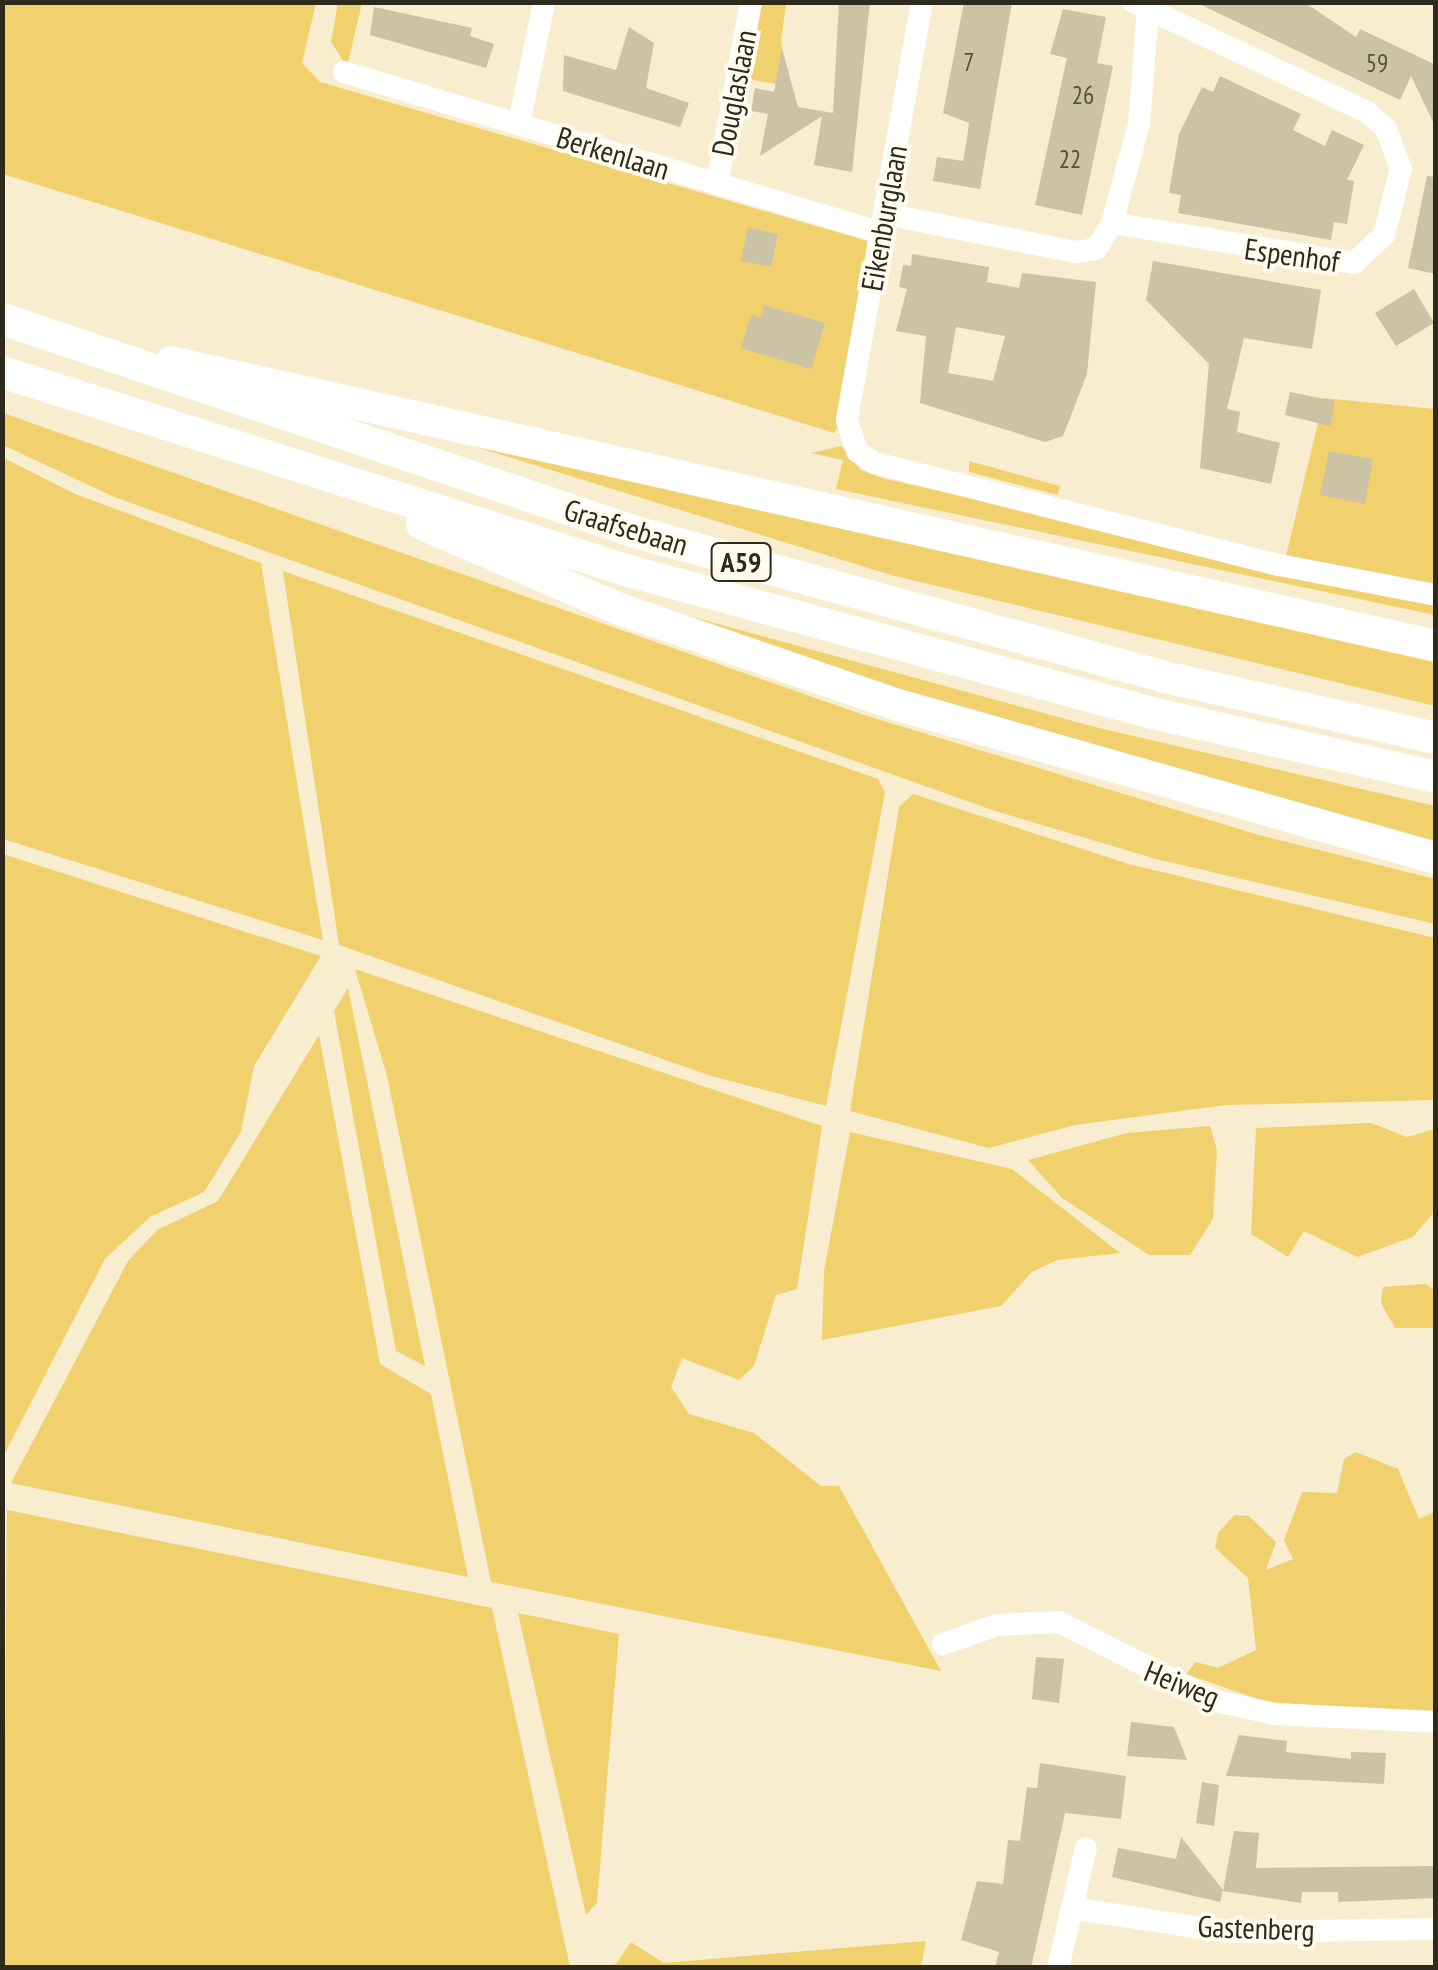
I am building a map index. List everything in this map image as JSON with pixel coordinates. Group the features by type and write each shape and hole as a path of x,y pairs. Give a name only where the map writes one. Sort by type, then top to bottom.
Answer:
{"highway":[{"name":"Graafsebaan","path":"2,319 639,533 1165,676 1436,738"},
{"name":"A59","path":"59,340 1436,646"},
{"name":"Graafsebaan","path":"2,372 629,571 1133,708 1436,777"},
{"name":"A59","path":"318,475 518,570 862,692 1436,858"}],"street":[{"path":"520,124 544,2"},
{"name":"Douglaslaan","path":"717,184 751,2"},
{"name":"Eikenburglaan","path":"922,2 848,434 875,463 1280,565 1436,595"},
{"name":"Espenhof","path":"1141,6 1367,112 1386,129 1401,169 1384,234 1354,264 1112,223 1139,124 1141,6"},
{"name":"Berkenlaan","path":"344,72 717,184 884,224"},
{"path":"884,224 1075,252 1096,248 1112,223"},
{"name":"Heiweg","path":"942,1644 997,1625 1060,1622 1215,1701 1275,1714 1436,1722"},
{"path":"1058,1968 1077,1909 1086,1848"},
{"name":"Gastenberg","path":"1077,1909 1229,1932 1436,1929"}],"shaded area":[{"path":"2,3 316,3 302,63 320,82 871,242 839,425 834,433 3,174"},
{"path":"338,3 362,3 347,67 331,42"},
{"path":"758,3 794,3 786,5 781,40 787,86 742,78"},
{"path":"1324,398 1435,409 1435,589 1285,560"},
{"path":"3,413 861,714 1259,835 1435,879 1435,924 1156,859 995,811 114,497 3,445"},
{"path":"421,430 1435,653 1435,706 891,575"},
{"path":"841,446 861,470 882,478 1435,604 1435,615 836,489 843,460 811,453"},
{"path":"2,457 75,494 261,563 323,940 3,839"},
{"path":"969,461 1060,486 1058,495 969,472"},
{"path":"283,571 878,779 885,792 826,1106 711,1076 339,945"},
{"path":"652,606 1095,727 1435,806 1435,851 1164,780"},
{"path":"913,794 1129,864 1435,938 1435,1100 1226,1105 1075,1125 989,1148 850,1111 899,807"},
{"path":"3,854 321,956 254,1066 241,1132 204,1192 150,1217 105,1259 3,1457"},
{"path":"355,969 822,1126 797,1289 776,1295 754,1366 739,1380 682,1358 671,1387 689,1414 754,1433 821,1486 839,1486 941,1671 491,1582 387,1076"},
{"path":"348,988 425,1366 396,1351 334,1011"},
{"path":"319,1035 380,1364 431,1394 468,1577 11,1483 128,1261 157,1230 218,1201"},
{"path":"1371,1123 1407,1137 1435,1129 1435,1211 1413,1237 1357,1257 1304,1231 1288,1257 1251,1234 1256,1128"},
{"path":"1210,1126 1217,1150 1213,1219 1190,1255 1149,1255 1062,1198 1028,1160 1127,1133"},
{"path":"850,1132 1012,1169 1120,1253 1057,1260 1032,1272 1001,1306 822,1340 824,1271"},
{"path":"1425,1284 1435,1290 1435,1328 1395,1328 1381,1303 1383,1287"},
{"path":"1356,1452 1398,1469 1419,1519 1435,1512 1435,1715 1266,1702 1186,1674 1196,1662 1218,1668 1256,1650 1248,1578 1215,1548 1218,1533 1234,1515 1249,1516 1276,1542 1266,1570 1293,1559 1284,1540 1302,1492 1337,1493 1344,1459"},
{"path":"7,1510 492,1608 570,1967 3,1967"},
{"path":"518,1613 619,1634 597,1903 586,1915"},
{"path":"926,1941 921,1967 595,1967 616,1964 631,1942 664,1963"}],"building":[{"path":"839,2 870,2 852,172 814,165 822,116 760,156 768,114 751,111 755,88 774,92 782,48 798,107 833,113"},
{"path":"964,2 1012,2 980,189 933,181 937,157 963,161 966,144 969,123 943,113"},
{"path":"1195,2 1304,2 1356,37 1360,29 1436,65 1436,128 1411,76 1400,100"},
{"path":"374,7 472,28 470,36 494,44 486,68 370,35"},
{"path":"1063,9 1106,17 1097,63 1113,66 1082,215 1035,205 1067,58 1050,54"},
{"path":"629,27 654,43 646,88 689,103 680,127 563,91 564,55 616,70"},
{"path":"1220,76 1301,114 1293,130 1325,146 1332,130 1364,145 1347,180 1354,181 1347,224 1334,222 1331,240 1178,213 1181,195 1169,193 1179,134 1202,87 1213,92"},
{"path":"1427,176 1436,177 1436,274 1408,268"},
{"path":"748,227 778,234 771,267 741,261"},
{"path":"912,254 989,267 987,282 1019,288 1022,273 1096,282 1087,374 1063,436 1045,442 920,403 926,336 896,331 907,289 899,287 903,265 911,266","holes":["956,327 1005,336 993,381 948,373"]},
{"path":"1153,261 1321,290 1312,349 1244,338 1227,409 1240,412 1237,432 1280,443 1271,484 1200,468 1209,364 1146,300"},
{"path":"1414,289 1434,323 1396,346 1375,313"},
{"path":"764,305 825,323 811,369 741,348 751,315 760,318"},
{"path":"1290,392 1335,401 1330,426 1285,415"},
{"path":"1329,451 1373,459 1365,504 1320,495"},
{"path":"1036,1657 1064,1659 1059,1703 1032,1699"},
{"path":"1131,1722 1174,1727 1187,1760 1127,1756"},
{"path":"1239,1735 1287,1741 1286,1752 1351,1759 1351,1752 1386,1753 1384,1784 1226,1776"},
{"path":"1040,1763 1126,1776 1121,1819 1065,1813 1031,1968 995,1968 999,1952 961,1940 977,1881 1003,1884 1008,1840 1020,1841 1027,1787 1037,1788"},
{"path":"1202,1782 1219,1785 1214,1826 1196,1823"},
{"path":"1234,1831 1259,1833 1256,1868 1436,1866 1436,1898 1338,1902 1338,1892 1302,1892 1301,1903 1223,1891"},
{"path":"1181,1837 1223,1890 1220,1902 1112,1877 1118,1848 1176,1859"}]}
